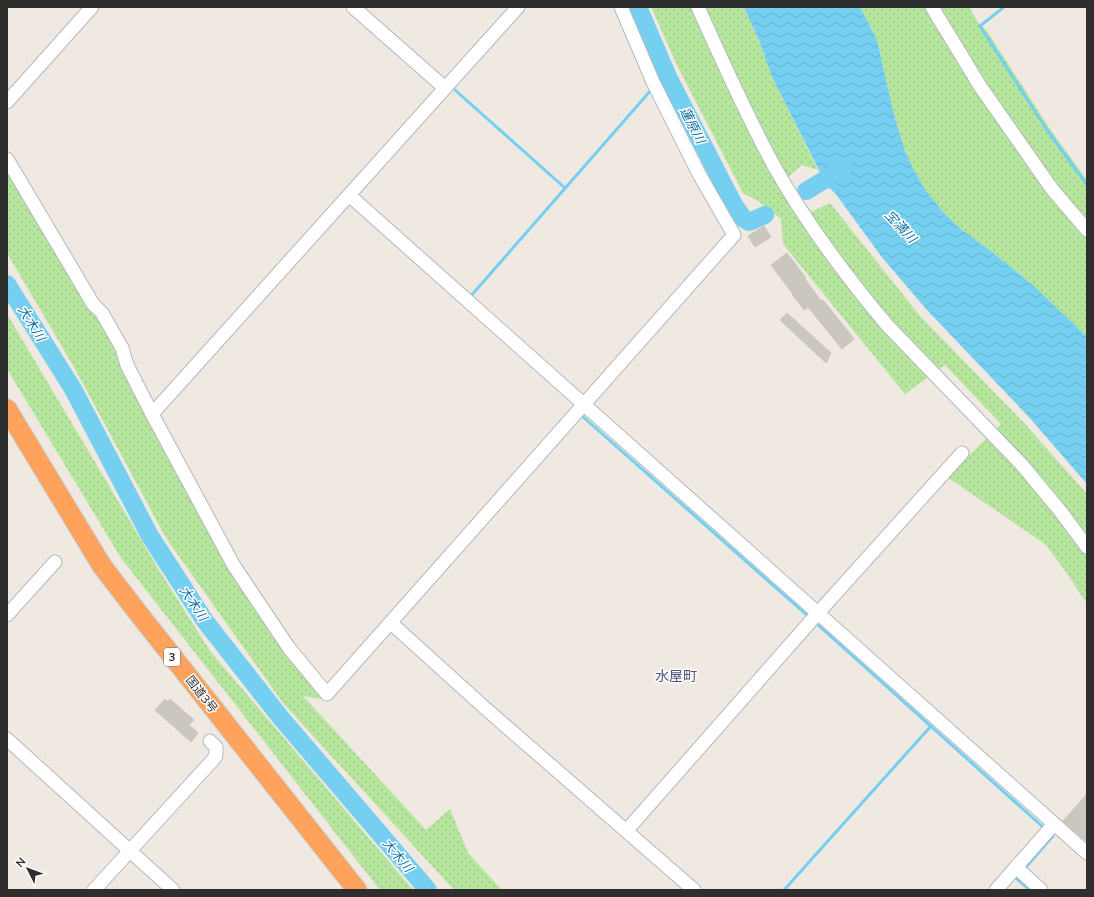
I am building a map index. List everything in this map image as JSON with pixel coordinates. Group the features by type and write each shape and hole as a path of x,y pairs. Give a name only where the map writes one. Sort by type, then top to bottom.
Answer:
{"highway":[{"name":"国道3号","path":"7,409 102,566 135,610 357,890"}],"street":[{"path":"7,102 92,7"},
{"path":"353,7 445,88"},
{"path":"152,414 518,7"},
{"path":"7,159 92,304 102,313 122,348 127,365 152,414 234,566 288,648 328,694 734,235 699,174 657,89 621,7"},
{"path":"698,7 745,111 799,208 827,249 887,325 1022,465 1061,512 1087,547"},
{"path":"932,7 980,86 1052,189 1087,230"},
{"path":"349,195 1087,853"},
{"path":"627,830 818,613 962,453"},
{"path":"7,615 55,562"},
{"path":"391,623 694,890"},
{"path":"7,739 173,890"},
{"path":"94,890 216,756 216,747 210,741"},
{"path":"996,890 1054,824"},
{"path":"1016,867 1041,890"}],"green space":[{"path":"651,7 744,7 760,43 773,79 818,170 802,165 788,177 811,212 830,203 920,316 1025,424 1087,494 1087,604 1045,544 947,477 1001,424 945,365 905,394 783,244 781,219 758,201 743,193 678,67"},
{"path":"860,7 969,7 978,22 987,31 1050,129 1087,180 1087,337 1034,286 991,251 962,230 945,214 926,191 905,151 893,111 877,40"},
{"path":"7,168 103,324 233,571 327,700 303,696 426,830 450,809 468,853 502,890 454,890 283,703 166,538 74,367 7,253"},
{"path":"7,314 159,570 210,651 413,890 380,890 121,558 7,369"}],"water":[{"name":"宝満川","path":"744,7 860,7 877,40 893,111 905,151 926,191 945,214 962,230 991,251 1034,286 1087,337 1087,484 1028,416 926,309 881,256 835,193 827,186 773,79 760,43"}],"building":[{"path":"764,226 771,237 755,247 748,236"},
{"path":"787,253 821,301 823,300 854,339 842,349 808,307 804,310 771,265"},
{"path":"787,313 831,353 826,363 780,320"},
{"path":"165,699 168,702 170,699 194,720 189,725 198,733 191,742 155,710"},
{"path":"1087,794 1087,842 1063,821"}],"waterway":[{"name":"蓮原川","path":"638,7 669,79 734,205 744,219 749,222 765,215"},
{"path":"1004,7 980,26 1047,130 1087,185"},
{"path":"661,82 669,79"},
{"path":"470,297 652,89"},
{"path":"455,90 565,188"},
{"name":"蓮原川","path":"806,191 844,168"},
{"name":"蓮原川","path":"749,222 752,227"},
{"name":"大木川","path":"7,284 73,389 150,536 205,621 281,718 428,890"},
{"path":"582,416 809,617"},
{"path":"817,624 1044,828"},
{"path":"784,890 931,726"},
{"path":"1025,868 1053,836"},
{"path":"1016,878 1030,890"}],"district":[{"name":"水屋町","path":"676,676"}]}
